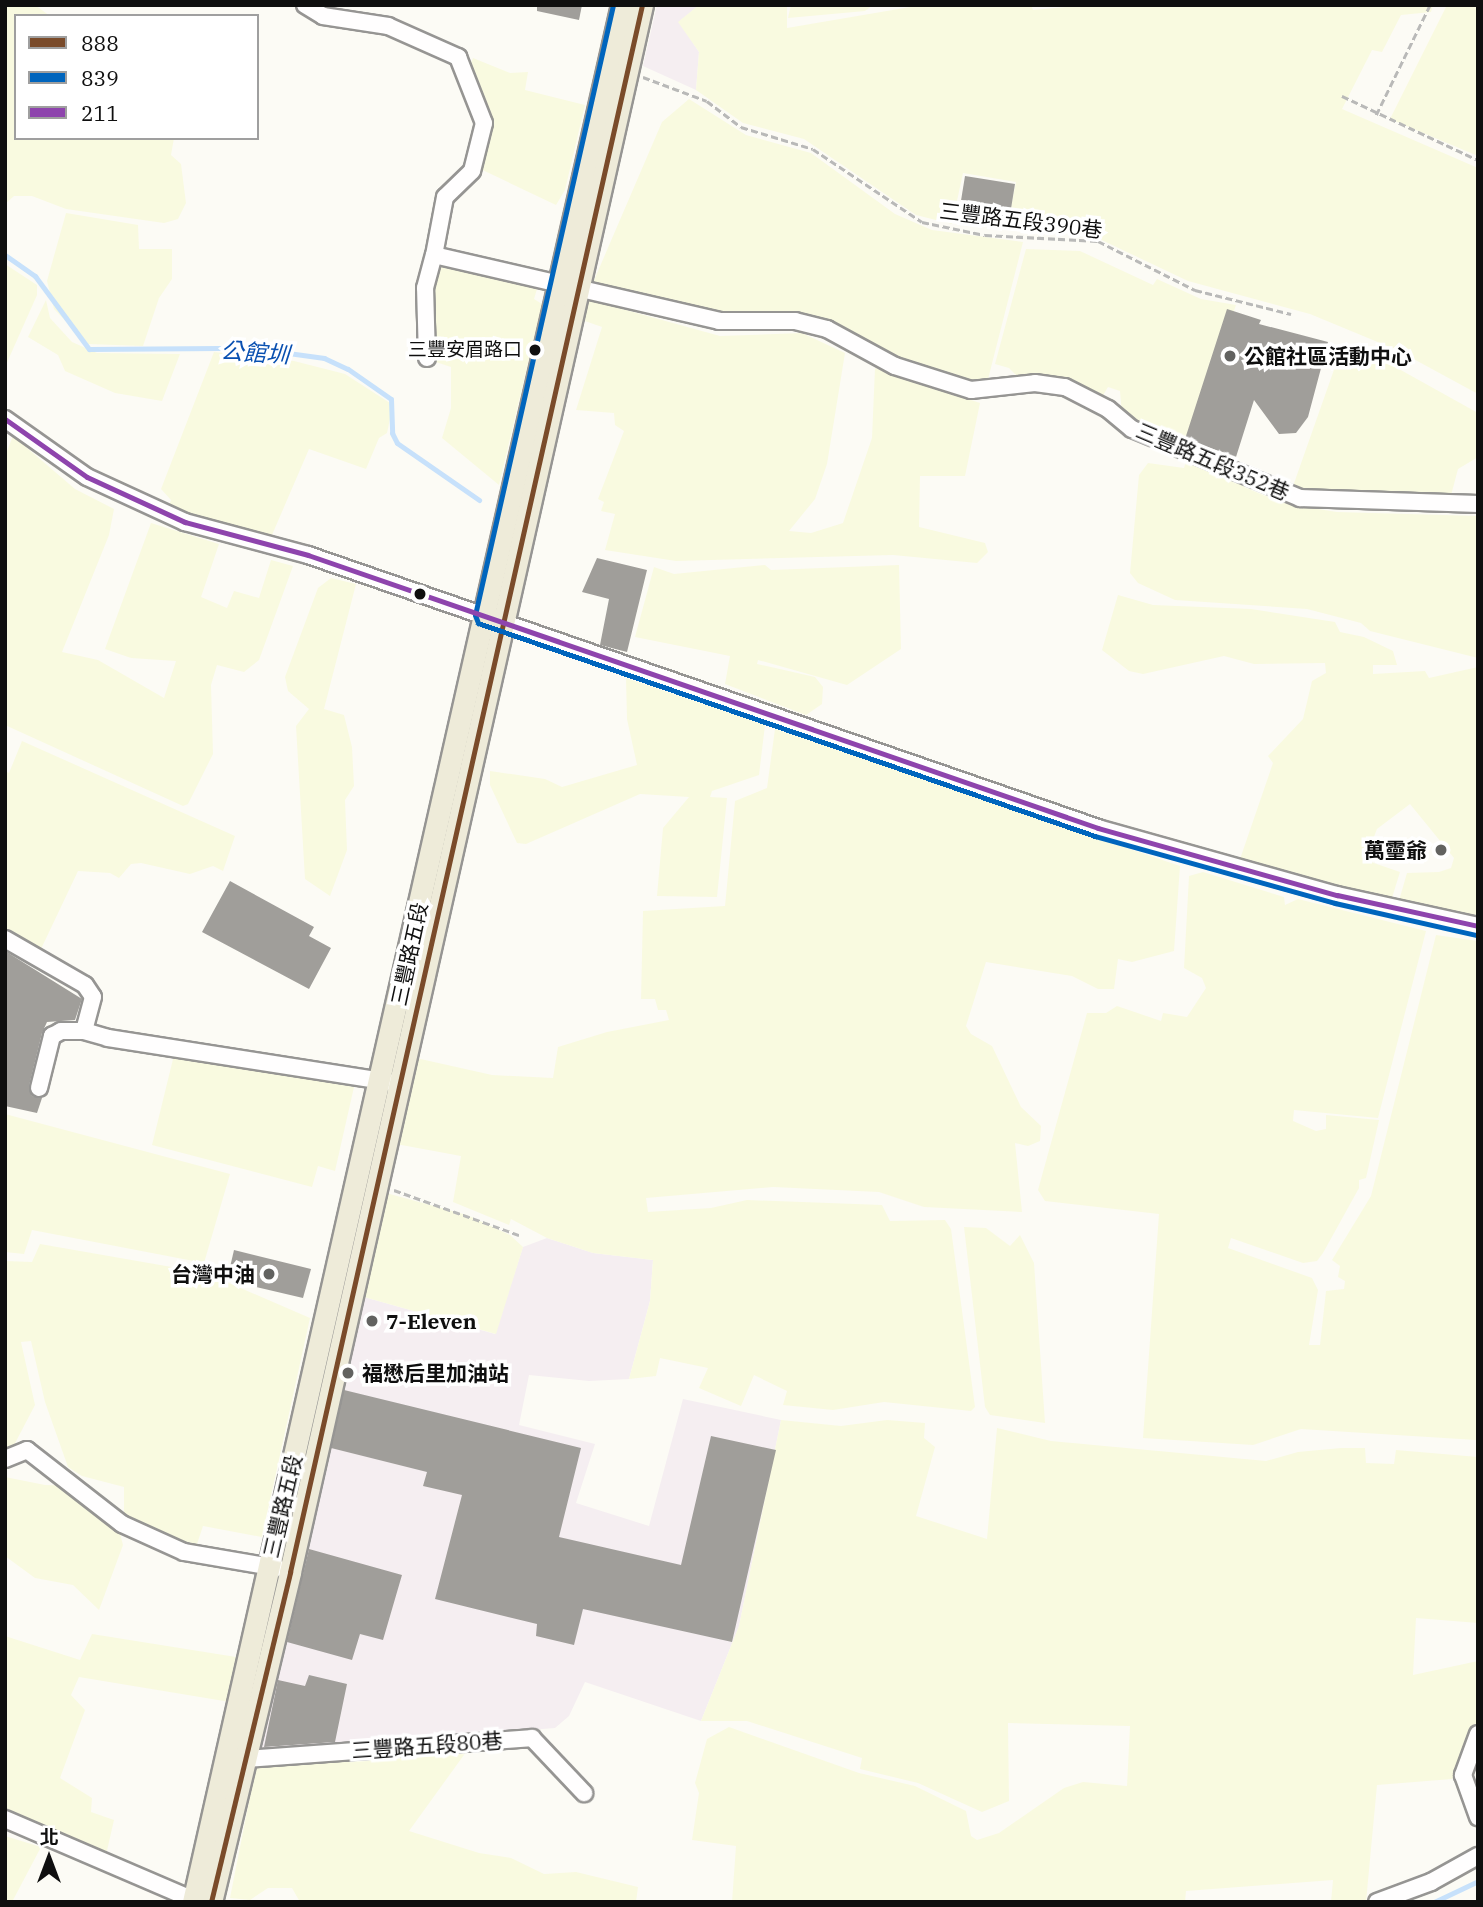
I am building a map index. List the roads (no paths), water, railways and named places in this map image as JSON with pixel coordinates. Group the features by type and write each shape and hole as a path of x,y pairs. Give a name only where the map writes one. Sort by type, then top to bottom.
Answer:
{"main road":[{"name":"三豐路五段","path":"199,1901 247,1759 290,1572 375,1183 389,1083 484,617 622,5"},
{"name":"三豐路五段","path":"199,1901 269,1566 505,623 642,5"}],"street":[{"path":"304,5 323,16 388,26 458,57 484,123 472,171 446,197 425,288 427,358"},
{"name":"三豐路五段352巷","path":"434,255 719,321 794,321 827,328 895,366 971,390 1035,383 1065,387 1108,409 1132,429 1300,498 1478,504"},
{"path":"5,419 87,477 163,513 308,555 1098,828 1337,895 1478,926"},
{"path":"5,939 85,985 93,997 84,1031"},
{"path":"39,1088 52,1036 61,1031 84,1031 108,1038 389,1083"},
{"path":"5,1459 27,1450 122,1524 184,1552 290,1572"},
{"path":"1478,1734 1463,1775 1478,1817"},
{"name":"三豐路五段80巷","path":"247,1759 532,1738 584,1793"},
{"path":"5,1819 199,1901"},
{"path":"1377,1902 1431,1882 1478,1856"}],"waterway":[{"name":"公館圳","path":"5,255 35,276 89,349 251,348 324,358 348,369 391,399 392,433 397,443 479,500"},
{"path":"1434,1902 1478,1881"}],"place":[{"name":"三豐安眉路口","path":"535,350"},
{"name":"公館社區活動中心","path":"1230,356"},
{"name":"萬𤫊爺","path":"1441,850"},
{"name":"台灣中油","path":"269,1274"},
{"name":"7-Eleven","path":"372,1321"},
{"name":"福懋后里加油站","path":"348,1373"}]}
